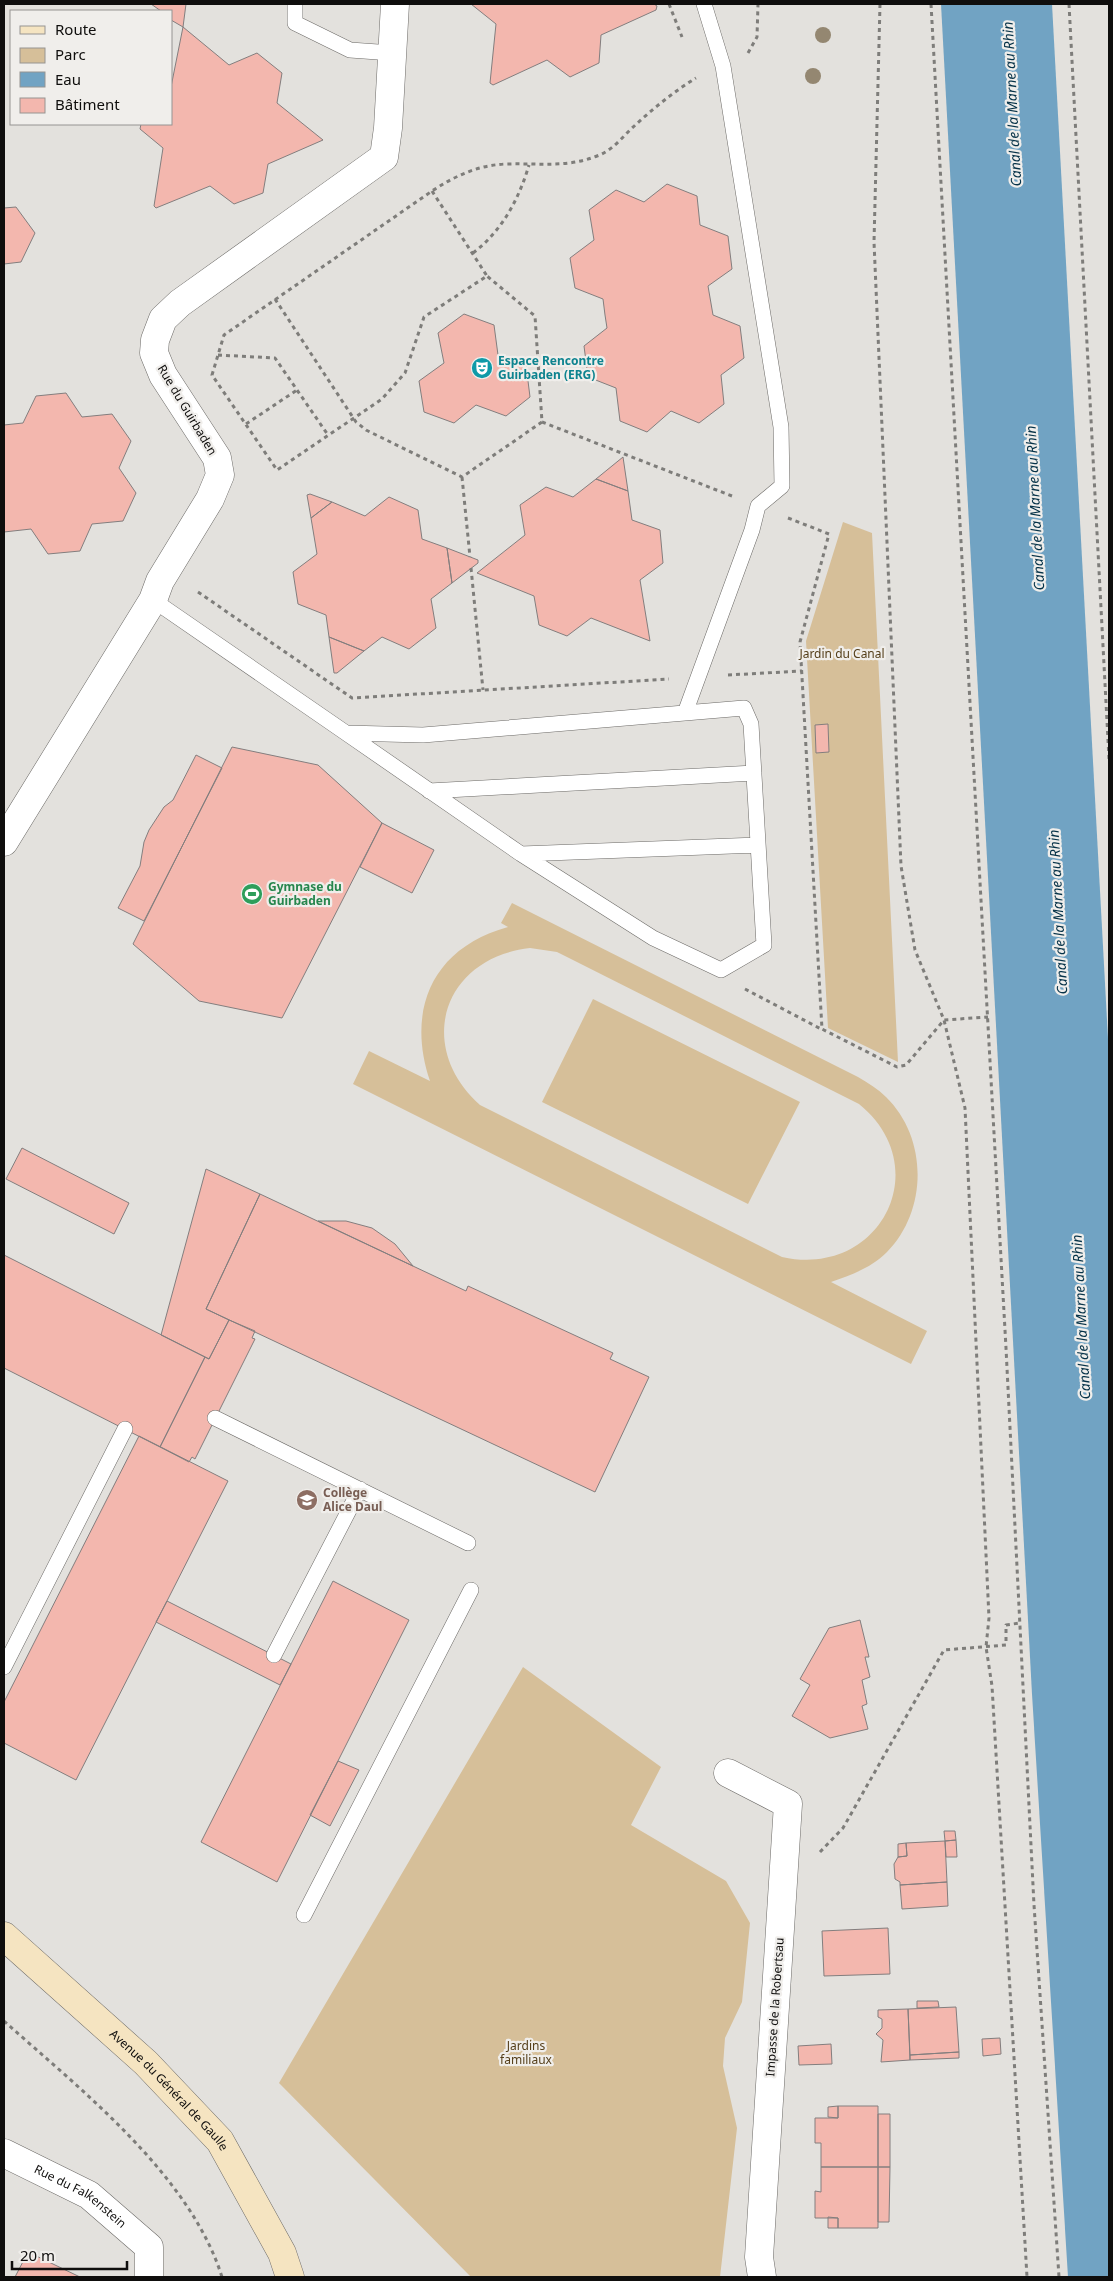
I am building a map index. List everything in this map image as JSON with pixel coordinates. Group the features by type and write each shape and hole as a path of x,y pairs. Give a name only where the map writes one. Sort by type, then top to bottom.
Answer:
{"street":[{"name":"Rue du Guirbaden","path":"4,842 153,600 160,581 210,499 220,474 217,458 164,375 154,353 157,333 163,319 180,303 384,157 395,4"},
{"name":"Impasse de la Robertsau","path":"728,1773 788,1804 760,2247 762,2277"},
{"name":"Avenue du Général de Gaulle","path":"4,1936 146,2063 220,2141 282,2253 290,2277"},
{"name":"Rue du Falkenstein","path":"4,2153 89,2195 149,2247 149,2277"}],"lane":[{"path":"295,4 295,23 350,50 392,53"},
{"path":"686,712 752,530 758,506 782,486 780,417 723,66 704,4"},
{"path":"153,600 521,854 653,938 721,970 764,945 751,724 744,708 423,735 346,733"},
{"path":"429,791 754,773"},
{"path":"521,854 758,844"},
{"path":"216,1418 468,1543"},
{"path":"4,1667 124,1429"},
{"path":"274,1655 360,1489"},
{"path":"304,1915 471,1590"}],"path":[{"path":"742,58 748,53 757,37 758,4"},
{"path":"880,4 874,242 901,866 915,950 944,1020 965,1108 989,1618 986,1647 992,1686 1027,2277"},
{"path":"932,4 988,1017 1034,1905 1059,2277"},
{"path":"1069,4 1109,759"},
{"path":"487,276 424,317 404,373 382,399 277,470 212,375 224,335 432,191 462,173 483,167 506,164 568,164 600,155 616,144 682,87 698,77"},
{"path":"473,253 485,244 501,225 520,192 530,165"},
{"path":"432,191 487,276 535,316 542,422"},
{"path":"275,299 354,418 366,430 462,476"},
{"path":"218,355 275,358 328,435"},
{"path":"246,424 297,390"},
{"path":"462,476 542,422"},
{"path":"542,422 735,498"},
{"path":"462,476 470,557"},
{"path":"784,517 829,534 800,642 822,1030"},
{"path":"471,568 483,690"},
{"path":"198,592 352,698 670,679"},
{"path":"726,675 802,671"},
{"path":"721,970 735,984 822,1030 898,1067 906,1065 944,1020 988,1017"},
{"path":"782,1892 843,1828 944,1650 1006,1646 1006,1625 1020,1624"},
{"path":"4,2021 103,2110 155,2164 179,2196 201,2231 222,2277"}],"green space":[{"name":"Jardin du Canal","path":"843,522 872,533 898,1062 828,1028 806,641"},
{"path":"512,903 858,1077 886,1097 900,1114 910,1133 916,1153 918,1174 916,1195 910,1216 900,1235 881,1258 846,1277 831,1282 927,1331 911,1364 353,1084 369,1051 430,1081 423,1055 421,1030 424,1007 432,985 444,966 460,950 482,937 508,927 501,923","holes":["530,948 557,952 859,1104 882,1130 894,1158 895,1186 886,1212 870,1235 846,1251 817,1259 782,1257 480,1105 460,1082 448,1057 444,1032 448,1008 458,987 476,969 500,955"]},
{"path":"593,999 800,1102 748,1204 542,1102"},
{"name":"Jardins familiaux","path":"523,1667 661,1767 631,1825 726,1881 750,1923 742,2002 725,2038 723,2066 737,2128 720,2277 471,2277 279,2083"}],"water":[{"name":"Canal de la Marne au Rhin","path":"941,4 1052,4 1109,1057 1109,2277 1068,2277 1032,1694"}],"building":[{"path":"151,4 186,4 183,27 172,21 172,10 160,10"},
{"path":"471,4 654,4 657,6 656,10 601,35 599,63 570,77 547,60 493,85 490,83 496,24"},
{"path":"183,27 229,65 257,53 282,73 277,103 323,140 268,164 263,193 234,204 210,186 156,208 154,206 163,148 140,129 141,125 172,125 172,82"},
{"path":"667,184 697,196 700,225 728,236 732,269 708,286 713,315 740,326 744,358 721,375 724,404 699,423 671,411 647,432 620,421 616,388 588,377 584,346 607,328 603,299 575,288 570,258 594,240 589,210 616,190 644,202"},
{"path":"16,207 35,233 21,262 4,264 4,208"},
{"name":"Espace Rencontre Guirbaden (ERG)","path":"464,314 494,325 498,355 526,365 530,397 506,416 476,405 454,423 424,412 419,381 444,363 438,333"},
{"path":"66,393 82,417 112,414 131,441 119,468 136,493 123,521 92,524 80,551 48,554 31,529 4,532 4,425 23,423 36,396"},
{"path":"623,457 628,491 596,479"},
{"path":"596,479 628,491 632,520 660,530 663,563 640,580 650,641 591,618 567,636 539,625 534,596 477,573 525,535 520,505 546,487 573,497"},
{"path":"310,494 332,502 311,518 307,495"},
{"path":"389,497 418,510 422,539 447,548 452,583 431,599 436,628 409,649 382,637 364,651 329,637 326,615 298,604 293,572 317,554 311,518 332,502 365,516"},
{"path":"447,548 478,560 478,563 452,583"},
{"path":"329,637 364,651 337,673 334,673"},
{"path":"828,724 829,752 816,753 815,725"},
{"name":"Gymnase du Guirbaden","path":"232,747 318,765 382,823 282,1018 199,1001 133,944"},
{"path":"196,755 222,768 144,921 118,908 140,866 144,842 149,830 164,807 173,800"},
{"path":"382,823 434,850 412,893 360,867"},
{"path":"22,1148 129,1203 114,1234 6,1179"},
{"path":"206,1169 260,1194 206,1309 229,1320 209,1359 161,1335"},
{"path":"260,1194 466,1291 468,1286 613,1353 610,1359 649,1377 595,1492 206,1309"},
{"path":"318,1221 346,1221 372,1228 395,1244 413,1266"},
{"path":"4,1255 205,1357 160,1447 4,1368"},
{"path":"229,1320 255,1331 252,1338 255,1339 195,1459 192,1457 189,1462 160,1447 205,1357 209,1359"},
{"path":"139,1436 228,1481 76,1780 4,1743 4,1702"},
{"path":"333,1581 409,1620 277,1882 201,1842"},
{"path":"167,1601 291,1664 280,1685 156,1622"},
{"path":"860,1620 869,1657 865,1657 870,1677 862,1680 867,1704 862,1706 868,1729 830,1738 792,1716 810,1685 800,1679 829,1628"},
{"path":"338,1761 359,1770 330,1826 310,1815"},
{"path":"944,1831 955,1831 956,1840 945,1841"},
{"path":"956,1840 957,1857 946,1857 945,1841"},
{"path":"945,1841 947,1882 900,1885 900,1882 895,1879 894,1864 898,1857 907,1856 906,1843"},
{"path":"906,1843 907,1856 898,1857 898,1844"},
{"path":"947,1882 948,1906 902,1909 900,1885"},
{"path":"888,1928 890,1974 824,1976 822,1931"},
{"path":"917,2001 938,2001 939,2007 917,2008"},
{"path":"956,2007 959,2052 910,2055 908,2009"},
{"path":"908,2009 910,2060 881,2062 883,2040 876,2034 882,2028 882,2019 878,2017 878,2010"},
{"path":"1000,2038 1001,2054 983,2056 982,2039"},
{"path":"831,2044 832,2064 799,2065 798,2046"},
{"path":"959,2052 959,2058 910,2060 910,2055"},
{"path":"838,2106 838,2118 828,2117 828,2107"},
{"path":"838,2106 878,2106 878,2167 821,2167 821,2143 815,2143 815,2118 838,2118"},
{"path":"878,2114 890,2114 890,2167 878,2167"},
{"path":"821,2167 878,2167 878,2228 838,2228 838,2218 815,2218 815,2191 821,2192"},
{"path":"878,2167 890,2167 889,2222 878,2222"},
{"path":"828,2217 838,2218 838,2228 828,2228"},
{"path":"28,2252 80,2277 15,2277"}],"place":[{"name":"Espace Rencontre Guirbaden (ERG)","path":"482,368"},
{"name":"Gymnase du Guirbaden","path":"252,894"},
{"name":"Collège Alice Daul","path":"307,1500"}]}
